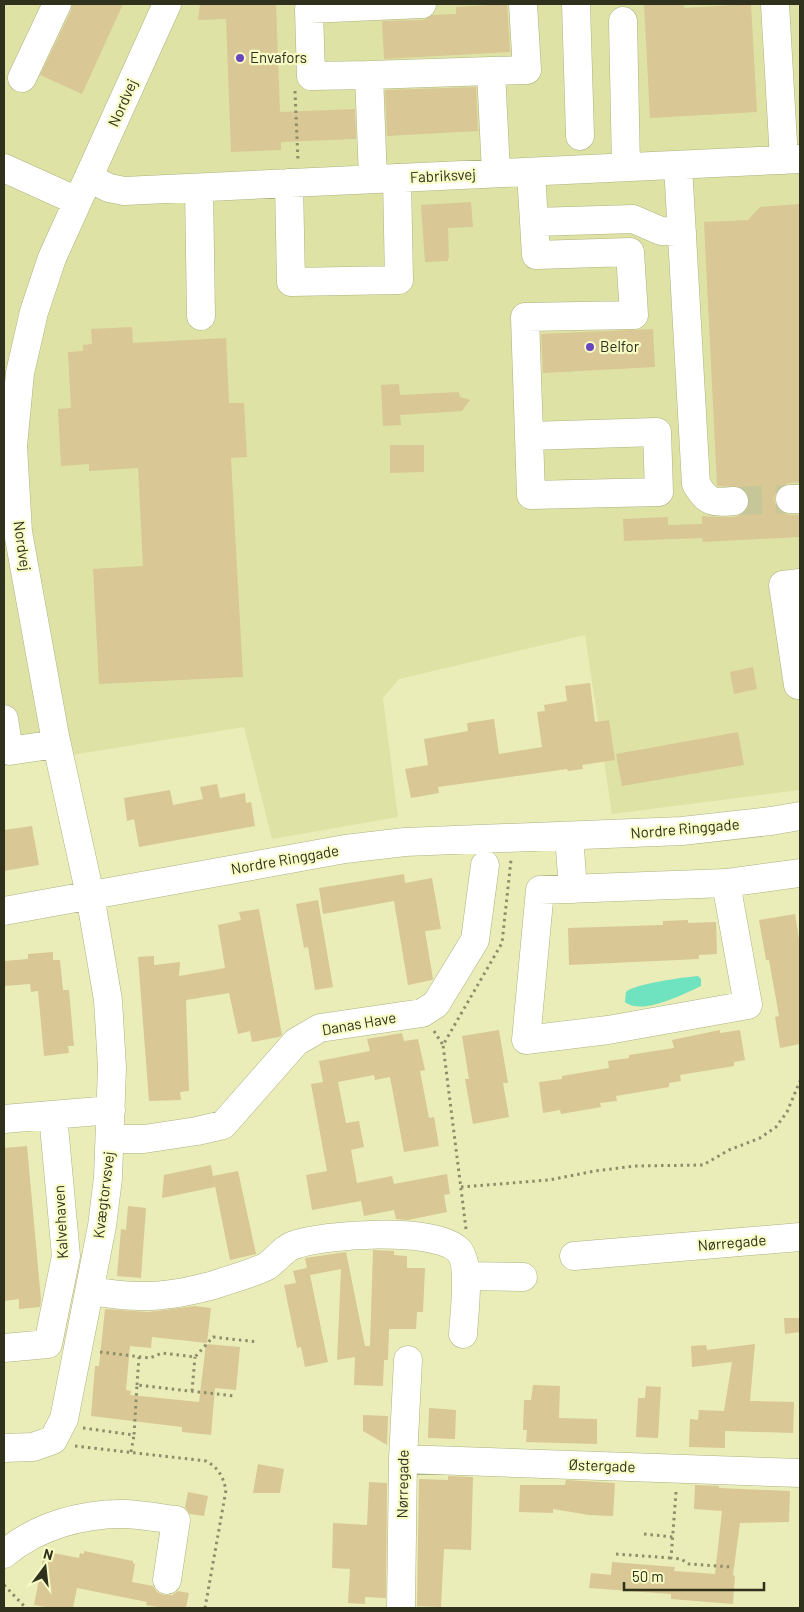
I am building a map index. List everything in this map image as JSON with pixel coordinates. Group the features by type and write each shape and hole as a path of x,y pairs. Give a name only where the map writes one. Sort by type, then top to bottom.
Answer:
{"street":[{"path":"22,78 57,4"},
{"name":"Nordvej","path":"90,895 56,744 18,532 10,498 14,446 11,386 20,372 34,312 52,258 167,4"},
{"path":"432,4 309,9 311,76 527,70 523,4 528,4"},
{"path":"576,4 580,136"},
{"path":"775,4 792,160"},
{"path":"623,21 626,167"},
{"path":"491,71 496,174"},
{"path":"294,183 291,282 399,280 369,75"},
{"name":"Fabriksvej","path":"83,190 110,188 124,191 199,188 792,160"},
{"path":"678,165 696,484 704,497 717,502 734,501"},
{"path":"4,168 83,190"},
{"path":"529,436 657,432 659,492 531,495 529,436 525,317 634,315 630,252 536,255 531,172"},
{"path":"199,188 201,316"},
{"path":"534,222 633,219 661,231 682,232"},
{"path":"800,583 783,585 795,630 798,685 800,685"},
{"path":"4,719 9,751 56,744"},
{"name":"Nordre Ringgade","path":"4,911 345,849 405,842 682,830 771,821 800,816"},
{"path":"569,836 573,889"},
{"name":"Danas Have","path":"110,1139 144,1139 223,1125 296,1042 304,1037 320,1028 422,1013 436,1004 475,940 485,866"},
{"path":"726,883 748,1005 608,1030 526,1040 540,890 726,883 800,873"},
{"name":"Kvægtorvsvej","path":"56,1433 64,1419 102,1226 108,1178 112,1067 108,1000 90,895"},
{"path":"4,1118 111,1110"},
{"name":"Kalvehaven","path":"4,1348 48,1344 66,1256 53,1115"},
{"path":"90,1291 139,1296 175,1293 209,1286 266,1266 292,1245 329,1237 404,1235 442,1241 458,1250 466,1270 463,1334"},
{"name":"Nørregade","path":"574,1256 800,1237"},
{"path":"466,1270 523,1278"},
{"name":"Nørregade","path":"401,1608 408,1360"},
{"path":"4,1448 33,1446 56,1433"},
{"name":"Østergade","path":"404,1458 800,1473"},
{"path":"4,1554 16,1543 51,1527 85,1516 126,1514 176,1520 167,1580"}],"path":[{"path":"294,183 295,88 311,76"},
{"path":"466,1270 469,1252 443,1045 502,943 514,837"},
{"path":"461,1187 549,1180 595,1170 636,1166 703,1164 729,1150 760,1138 776,1127 787,1112 800,1081"},
{"path":"192,1391 195,1357 214,1337 258,1342"},
{"path":"78,1350 150,1358 162,1353 195,1357"},
{"path":"131,1452 140,1357"},
{"path":"137,1386 234,1396"},
{"path":"56,1433 134,1435"},
{"path":"56,1433 66,1444 206,1461 214,1466 220,1473 226,1490 206,1608"},
{"path":"671,1558 678,1468"},
{"path":"644,1534 673,1537"},
{"path":"616,1554 681,1559 689,1564 732,1567"},
{"path":"4,1585 26,1608"}],"shaded area":[{"path":"4,4 800,4 800,790 612,814 585,635 399,679 383,698 398,817 272,839 244,727 4,766"}],"water":[{"path":"698,976 701,979 701,986 663,1002 641,1007 632,1006 625,1002 626,992 638,986"}],"building":[{"path":"72,4 123,4 82,94 40,75 71,11"},
{"path":"200,4 276,4 280,112 355,109 356,139 281,142 281,150 231,152 226,19 198,20"},
{"path":"507,4 510,52 384,59 382,21 423,20 432,15 456,14 456,7"},
{"path":"644,4 684,4 684,8 751,4 757,112 650,118"},
{"path":"476,87 478,131 387,136 385,90"},
{"path":"471,202 473,227 448,228 448,261 425,262 421,205"},
{"path":"800,204 800,482 782,486 776,492 774,499 776,506 782,512 790,515 800,515 800,537 703,542 702,538 624,541 623,519 668,517 668,525 702,524 702,516 735,517 742,514 748,508 749,499 747,493 741,487 717,486 704,222 748,220 760,207"},
{"path":"132,327 133,343 226,338 229,403 244,403 247,457 231,458 243,677 99,684 93,569 143,566 138,468 89,471 89,464 61,466 58,409 71,408 68,352 83,351 83,345 92,344 91,329"},
{"path":"653,329 655,367 543,373 541,334"},
{"path":"399,384 400,395 459,392 460,397 470,400 462,411 400,415 401,425 383,426 381,385"},
{"path":"390,445 424,445 424,472 390,473"},
{"path":"753,667 757,689 734,694 730,672"},
{"path":"590,683 595,722 609,720 615,760 582,765 583,769 568,771 567,769 438,787 439,793 411,798 405,769 428,765 424,739 468,731 467,723 494,719 499,754 542,747 537,712 545,711 544,705 567,701 565,686"},
{"path":"738,732 744,765 622,786 616,754"},
{"path":"217,784 220,798 245,793 246,803 251,802 255,826 139,847 134,819 127,821 124,798 170,790 173,805 203,799 200,787"},
{"path":"32,826 39,865 4,871 4,830"},
{"path":"404,874 405,883 432,878 441,929 425,931 433,979 408,985 394,901 323,914 319,888"},
{"path":"318,900 333,987 315,990 308,947 304,948 296,904"},
{"path":"259,909 282,1035 252,1042 250,1031 238,1034 229,993 186,1000 189,1091 180,1092 181,1100 149,1101 138,957 154,956 154,965 180,962 179,976 225,968 218,925 241,920 239,912"},
{"path":"795,914 800,946 800,1044 780,1048 775,1017 779,1016 769,960 766,960 759,920"},
{"path":"688,920 688,923 716,922 717,954 699,955 699,959 569,965 568,928 663,925 663,921"},
{"path":"53,952 53,960 60,960 63,990 69,990 74,1046 68,1046 69,1053 44,1056 38,991 31,992 30,984 4,986 4,961 28,959 28,954"},
{"path":"499,1030 508,1083 503,1083 509,1117 473,1124 465,1079 469,1079 462,1036"},
{"path":"720,1030 720,1033 740,1030 745,1060 734,1062 734,1066 680,1075 681,1081 669,1083 669,1087 616,1096 617,1101 600,1103 601,1107 561,1114 560,1110 543,1113 539,1082 562,1079 562,1076 609,1068 608,1061 629,1058 629,1055 674,1048 672,1040"},
{"path":"402,1033 404,1041 418,1039 425,1070 420,1071 429,1118 434,1117 439,1146 404,1152 390,1077 375,1080 374,1075 338,1082 346,1123 359,1121 364,1147 351,1150 357,1183 392,1176 394,1184 447,1174 450,1194 444,1195 447,1212 408,1220 396,1219 394,1210 364,1216 361,1201 312,1210 306,1175 327,1171 311,1084 323,1082 319,1061 370,1051 367,1039"},
{"path":"27,1146 41,1300 40,1307 19,1309 19,1299 4,1301 4,1148"},
{"path":"211,1165 215,1187 162,1198 164,1175"},
{"path":"238,1171 256,1254 230,1260 213,1176"},
{"path":"128,1206 146,1208 141,1278 117,1276 121,1229 126,1230"},
{"path":"373,1250 394,1251 394,1255 407,1256 407,1268 425,1268 423,1312 417,1312 416,1329 389,1329 388,1360 384,1360 383,1386 354,1385 355,1357 337,1360 341,1269 310,1275 328,1362 305,1367 301,1347 297,1348 284,1285 296,1283 293,1271 307,1268 305,1258 346,1252 365,1346 370,1346"},
{"path":"195,1306 211,1308 207,1343 152,1337 151,1348 130,1346 126,1390 131,1391 130,1395 199,1402 206,1344 240,1347 236,1390 215,1388 211,1435 182,1432 182,1427 91,1416 95,1366 99,1366 105,1309 148,1312"},
{"path":"784,1318 799,1318 800,1332 785,1334"},
{"path":"755,1344 750,1401 794,1402 793,1433 725,1431 725,1448 689,1447 690,1419 698,1420 699,1410 724,1411 732,1362 692,1367 691,1346 706,1345 707,1350"},
{"path":"533,1385 560,1386 559,1418 597,1419 597,1444 526,1442 527,1430 523,1430 524,1400 531,1400"},
{"path":"646,1386 661,1387 658,1438 636,1437 638,1398 645,1398"},
{"path":"429,1408 456,1410 455,1439 428,1438"},
{"path":"363,1415 388,1416 387,1445 363,1431"},
{"path":"258,1464 284,1469 280,1493 253,1493"},
{"path":"448,1476 473,1477 471,1550 444,1549 441,1607 417,1606 419,1479 448,1480"},
{"path":"566,1480 615,1483 613,1516 589,1515 553,1509 553,1513 519,1512 520,1485 565,1485"},
{"path":"369,1482 387,1483 386,1598 365,1597 365,1604 348,1603 350,1569 332,1568 333,1523 367,1525"},
{"path":"695,1485 790,1491 789,1522 740,1523 733,1575 735,1576 733,1604 671,1599 671,1594 589,1588 591,1573 611,1575 612,1562 675,1567 674,1571 715,1574 722,1511 694,1509"},
{"path":"188,1492 208,1496 204,1516 190,1514 185,1507"},
{"path":"84,1551 133,1561 135,1564 132,1582 153,1586 157,1592 164,1595 172,1595 178,1591 189,1593 186,1608 164,1608 146,1605 147,1602 77,1588 73,1608 52,1608 34,1605 44,1554 48,1552 79,1558 80,1553 84,1554"}],"tunnel":[{"path":"734,501 790,499"}],"place":[{"name":"Envafors","path":"240,58"},
{"name":"Belfor","path":"590,347"}]}
